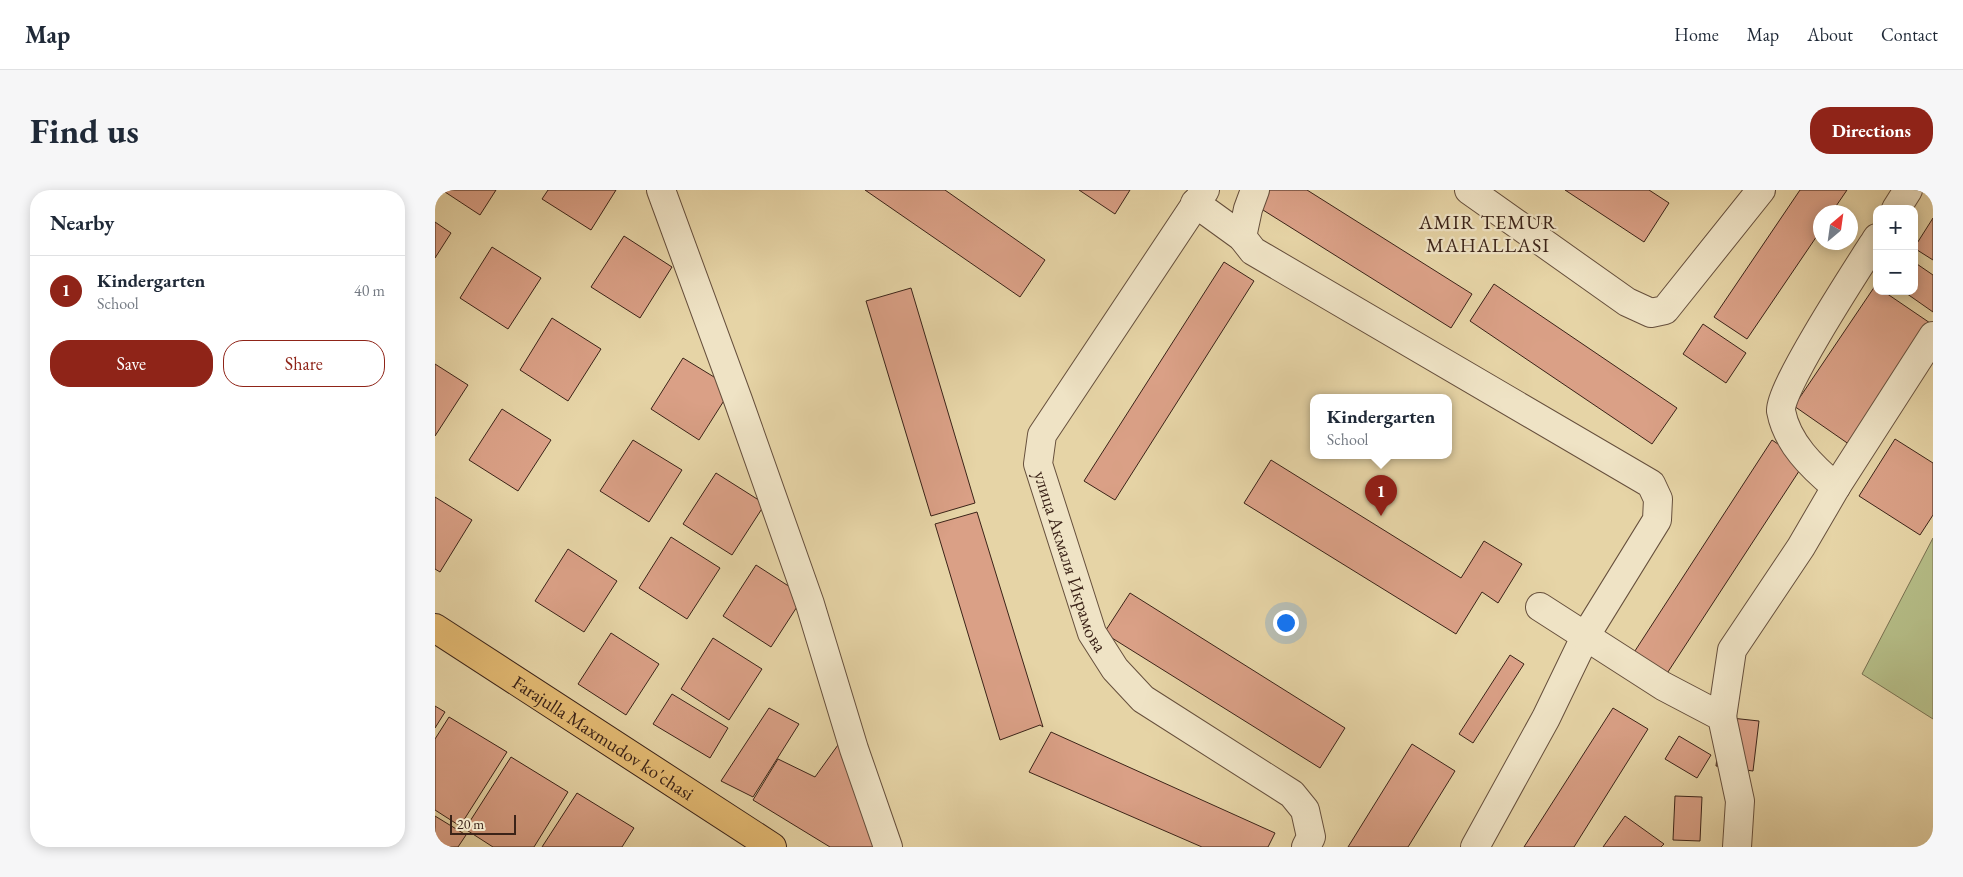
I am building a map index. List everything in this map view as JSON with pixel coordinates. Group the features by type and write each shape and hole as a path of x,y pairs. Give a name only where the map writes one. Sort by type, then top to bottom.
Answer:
{"main road":[{"name":"Farajulla Maxmudov ko'chasi","path":"435,628 771,847"}],"street":[{"path":"661,190 810,604 854,749 888,847"},
{"path":"1243,237 1248,209 1255,190"},
{"path":"1469,190 1627,302 1651,313 1665,310 1760,190"},
{"path":"1899,205 1908,190"},
{"path":"1200,197 1243,237 1253,252 1651,484 1659,499 1657,520 1587,635 1546,718 1475,847"},
{"name":"улица Акмаля Икрамова","path":"1200,197 1042,435 1038,464 1092,633 1115,669 1143,699 1292,794 1305,810 1311,837 1306,847"},
{"path":"1836,487 1814,469 1791,438 1781,409 1787,388 1837,300 1873,244"},
{"path":"1737,847 1740,802 1722,717 1733,650 1801,547 1836,487 1933,336"},
{"path":"1540,607 1587,635 1663,686 1722,717"}],"green space":[{"path":"1933,538 1933,719 1862,674"}],"building":[{"path":"442,190 496,190 480,215"},
{"path":"548,190 616,190 591,230 542,199"},
{"path":"865,190 945,190 1045,260 1020,297"},
{"path":"1079,190 1130,190 1115,214"},
{"path":"1264,190 1307,190 1472,294 1451,328 1255,205"},
{"path":"1565,190 1649,190 1669,203 1644,242"},
{"path":"1800,190 1847,190 1837,205 1813,205 1813,242 1747,339 1714,317"},
{"path":"1933,218 1933,260 1918,251 1918,242"},
{"path":"435,222 451,233 435,258"},
{"path":"624,236 672,267 640,318 591,287"},
{"path":"492,247 541,278 508,329 460,298"},
{"path":"1224,262 1254,281 1115,500 1084,481"},
{"path":"1918,265 1933,275 1933,312 1909,295 1918,295"},
{"path":"1494,284 1677,408 1652,444 1470,321"},
{"path":"911,288 975,503 931,516 866,301"},
{"path":"1873,289 1873,295 1889,295 1933,325 1853,447 1794,406"},
{"path":"552,318 601,349 568,401 520,370"},
{"path":"1703,324 1746,353 1726,383 1683,354"},
{"path":"683,358 732,388 699,440 651,409"},
{"path":"435,364 468,385 435,436"},
{"path":"502,409 551,440 518,491 469,460"},
{"path":"1895,439 1933,463 1933,515 1920,535 1859,496"},
{"path":"633,440 682,470 649,522 600,491"},
{"path":"1772,440 1805,462 1664,678 1631,657"},
{"path":"1271,460 1461,578 1484,541 1522,564 1498,603 1482,592 1456,634 1244,503"},
{"path":"716,473 765,504 732,555 683,524"},
{"path":"435,497 472,520 440,572 435,569"},
{"path":"977,512 1043,727 1040,725 1000,740 935,524"},
{"path":"671,537 720,568 687,619 639,588"},
{"path":"568,549 617,581 584,632 535,601"},
{"path":"756,565 804,596 771,647 723,616"},
{"path":"1130,593 1345,728 1320,768 1104,633"},
{"path":"611,633 659,664 626,715 578,684"},
{"path":"713,638 762,669 729,720 681,689"},
{"path":"1510,655 1524,664 1473,743 1459,734"},
{"path":"672,694 728,728 710,758 653,724"},
{"path":"435,706 445,712 435,728"},
{"path":"769,708 799,724 753,797 721,781"},
{"path":"1613,708 1648,729 1574,847 1524,847"},
{"path":"449,717 507,752 460,826 435,810 435,739"},
{"path":"1722,717 1759,721 1753,771 1716,766"},
{"path":"1051,732 1275,833 1268,847 1202,847 1029,772"},
{"path":"1679,736 1711,755 1697,778 1665,759"},
{"path":"843,738 878,847 830,847 753,800 778,759 815,777"},
{"path":"1412,744 1455,771 1408,847 1348,847"},
{"path":"511,757 568,792 534,847 493,847 465,829"},
{"path":"577,793 634,828 622,847 542,847"},
{"path":"1675,796 1702,797 1700,841 1673,840"},
{"path":"435,816 466,835 458,847 435,847"},
{"path":"1625,816 1664,844 1661,847 1603,847"}],"place":[{"name":"Kindergarten","path":"1381,516"}],"district":[{"name":"AMIR TEMUR MAHALLASI","path":"1488,234"}]}
